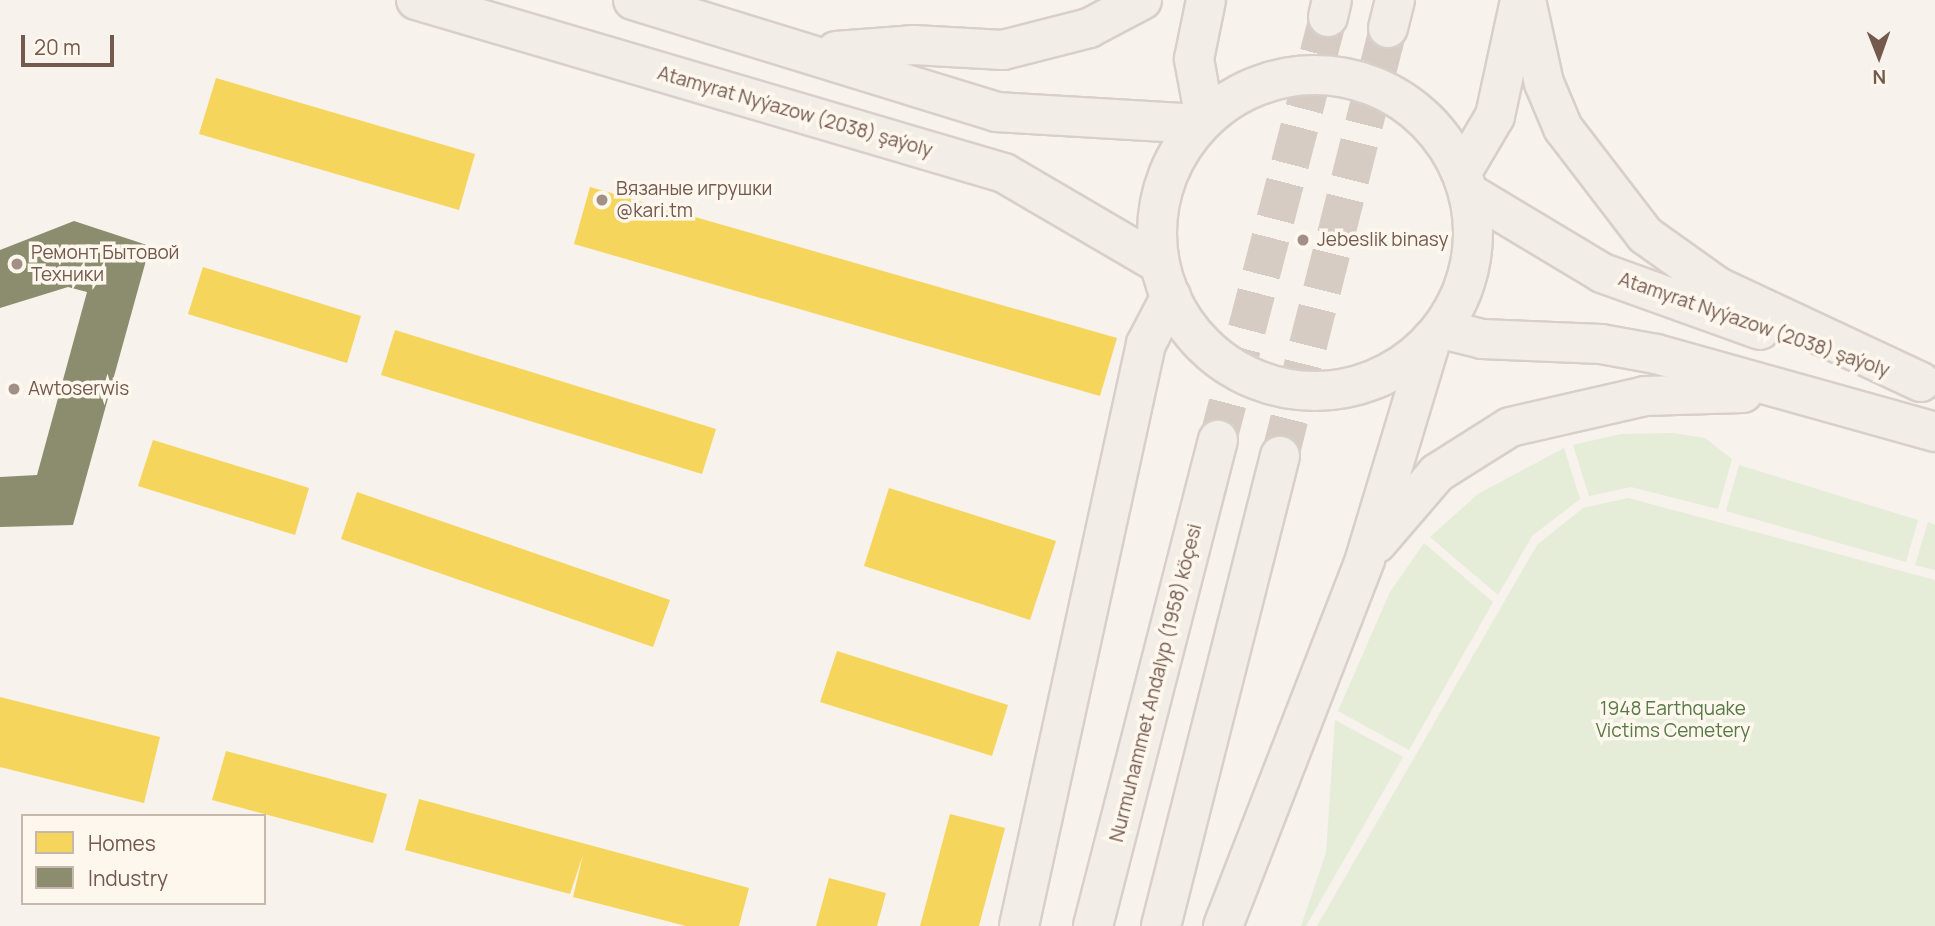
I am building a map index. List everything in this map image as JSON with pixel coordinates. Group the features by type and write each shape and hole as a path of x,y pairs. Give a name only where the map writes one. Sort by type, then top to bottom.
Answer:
{"main road":[{"name":"Atamyrat Nyýazow (2038) şaýoly","path":"416,0 1004,173 1164,280"},
{"path":"633,0 818,53 996,112 1202,122"},
{"path":"818,53 915,45 1003,50 1089,28 1142,0"},
{"path":"1202,122 1194,59 1206,0"},
{"path":"1223,926 1365,559 1436,335 1471,261 1465,183 1494,116 1520,0"},
{"path":"1527,0 1544,83 1563,128 1645,235 1718,287 1928,384"},
{"path":"1019,926 1146,344 1164,280 1164,184 1202,122 1236,96 1271,81 1309,75 1348,78 1417,111 1465,183"},
{"name":"Atamyrat Nyýazow (2038) şaýoly","path":"1465,183 1602,273 1928,384"},
{"path":"1164,280 1194,334 1218,357 1278,386 1345,388 1406,362 1436,335 1601,344 1656,354 1935,432"},
{"path":"1365,559 1437,473 1510,427 1658,395 1808,396"},
{"name":"Nurmuhammet Andalyp (1958) köçesi","path":"1093,926 1219,440"},
{"path":"1161,926 1280,456"}],"green space":[{"path":"1673,433 1705,438 1732,459 1718,509 1631,487 1589,496 1573,445 1621,434"},
{"path":"1564,448 1580,499 1532,536 1498,595 1430,537 1478,494"},
{"path":"1739,465 1918,520 1906,562 1726,511"},
{"name":"1948 Earthquake Victims Cemetery","path":"1628,498 1935,580 1935,926 1317,926 1537,545 1583,508"},
{"path":"1928,522 1935,525 1935,570 1915,565"},
{"path":"1424,543 1493,602 1409,750 1338,711 1390,592"},
{"path":"1335,720 1403,757 1306,926 1301,926 1326,853"}],"building: Homes":[{"path":"216,78 475,154 459,210 199,134"},
{"path":"590,187 1117,338 1100,396 574,244"},
{"path":"203,267 361,316 347,363 188,314"},
{"path":"395,330 716,429 702,474 381,375"},
{"path":"153,440 309,488 295,535 138,486"},
{"path":"889,488 1056,541 1030,620 864,566"},
{"path":"357,492 670,600 653,647 341,539"},
{"path":"837,651 1008,705 992,756 820,702"},
{"path":"0,697 160,737 144,803 0,767"},
{"path":"226,751 387,794 373,843 212,800"},
{"path":"419,799 749,888 739,926 686,926 573,897 583,855 570,894 405,850"},
{"path":"950,814 1005,828 979,926 920,926"},
{"path":"829,878 886,893 877,926 816,926"}],"building: Industry":[{"path":"74,221 150,246 73,525 0,527 0,477 37,475 87,292 68,287 0,308 0,250"}],"tunnel":[{"path":"1218,440 1328,17"},
{"path":"1280,456 1388,28"}],"place":[{"name":"Вязаные игрушки @kari.tm","path":"602,200"},
{"name":"Jebeslik binasy","path":"1303,240"},
{"name":"Ремонт Бытовой Техники","path":"17,264"},
{"name":"Awtoserwis","path":"14,389"}]}
